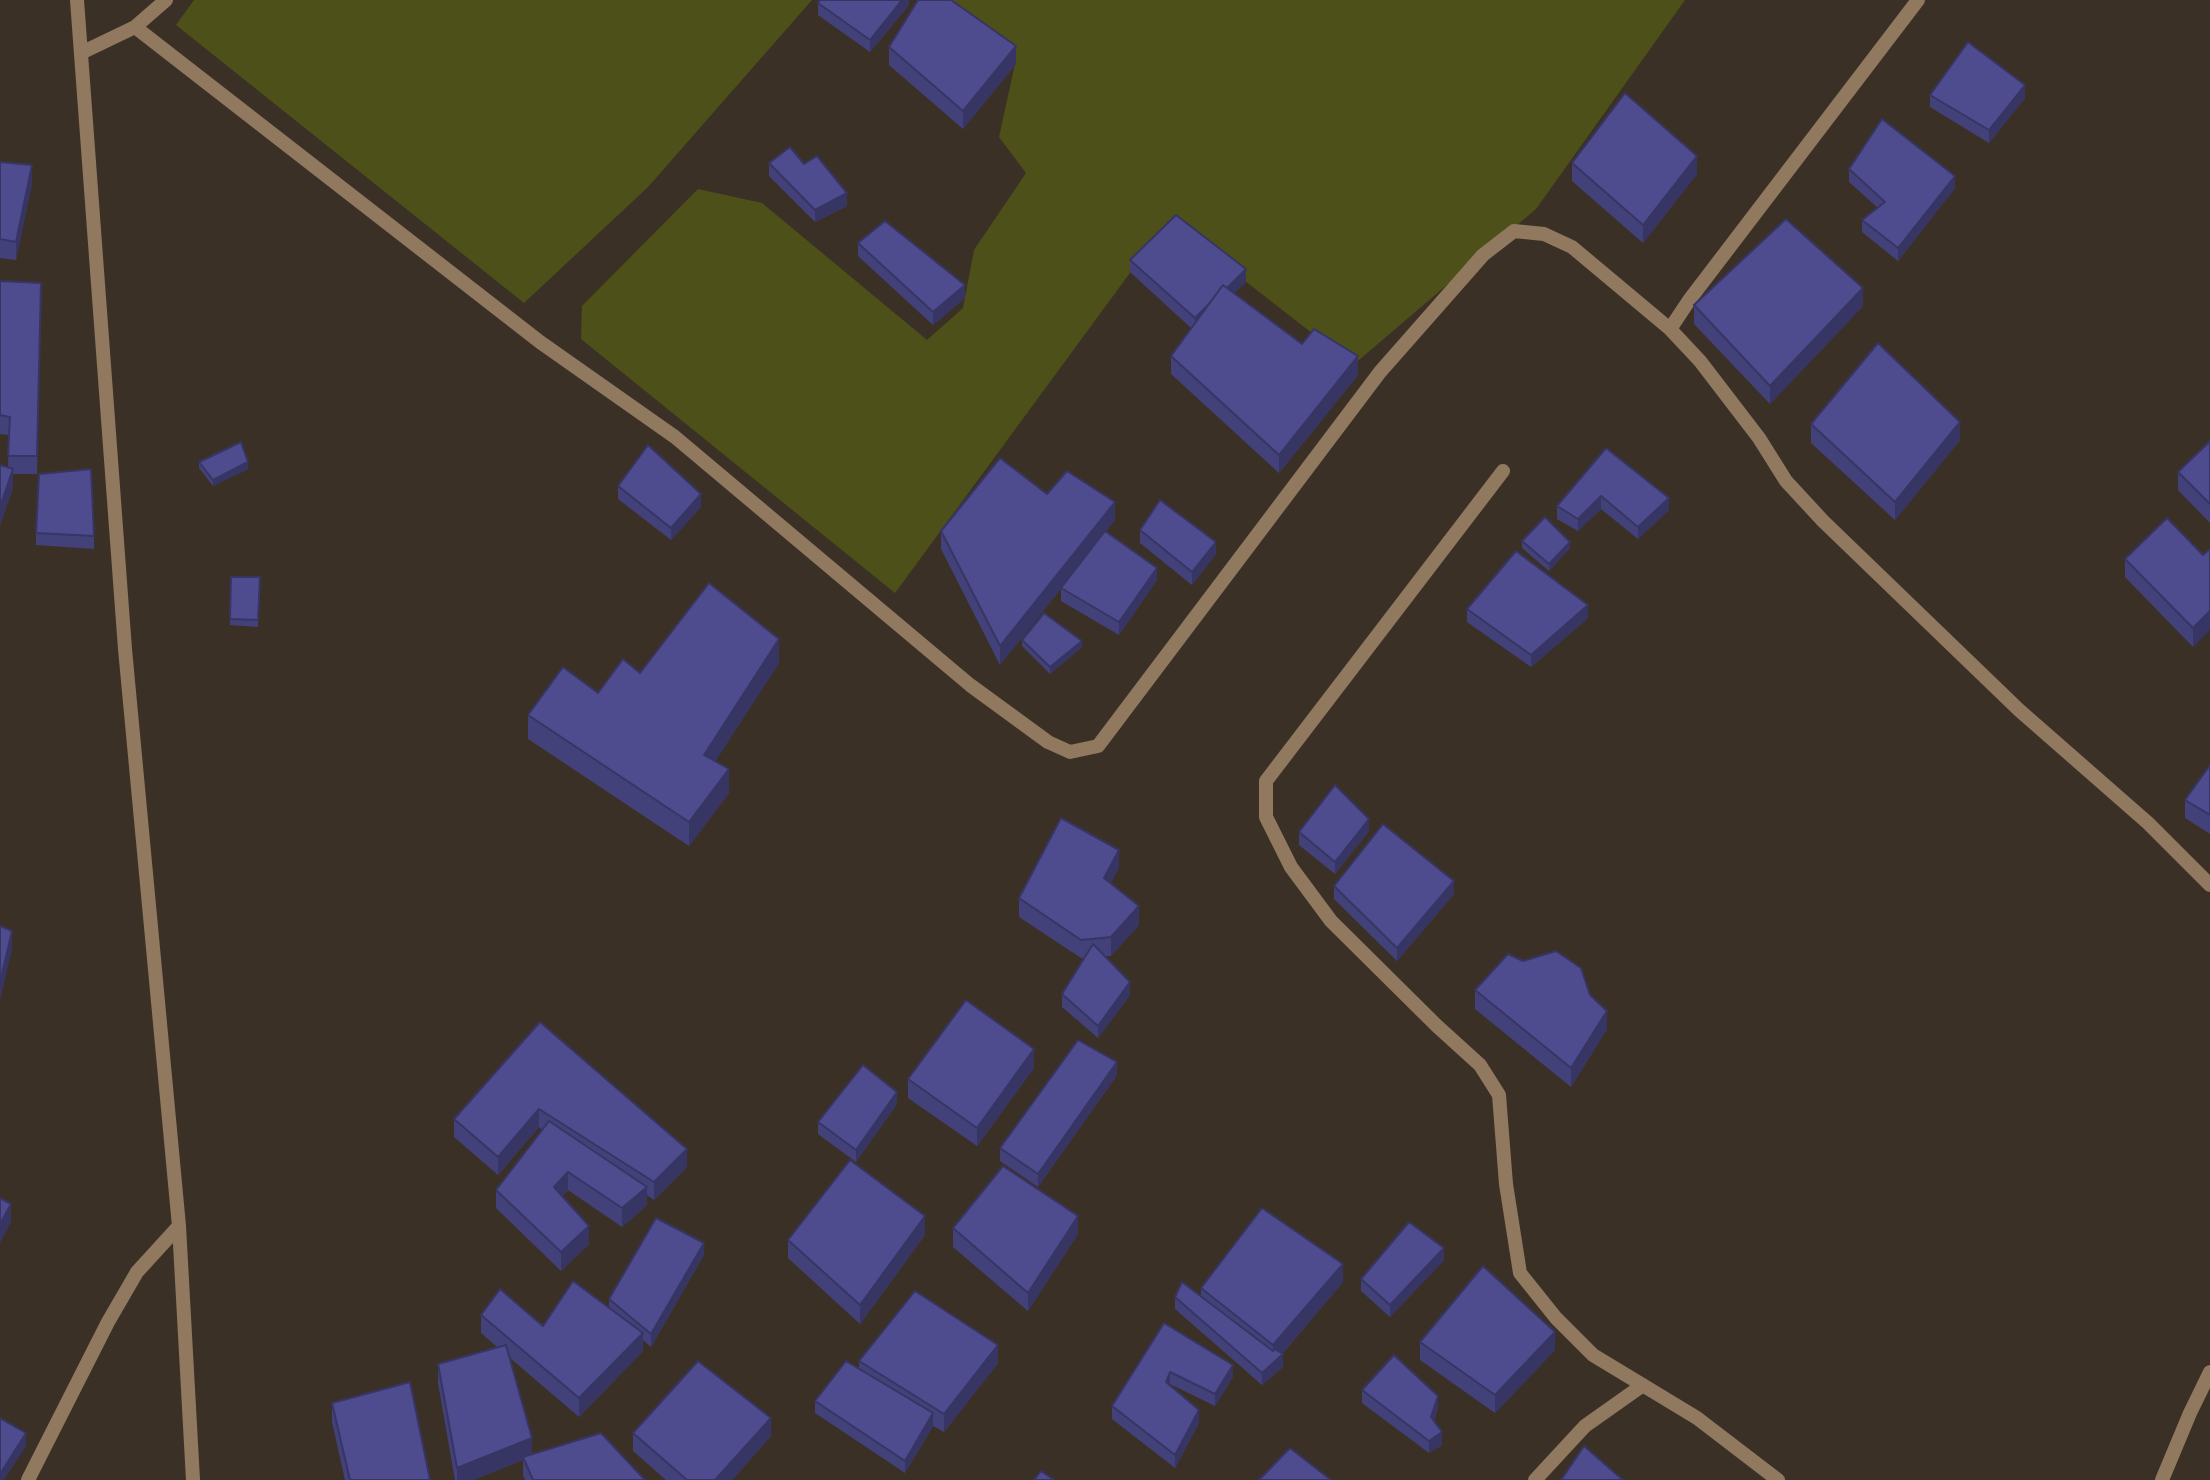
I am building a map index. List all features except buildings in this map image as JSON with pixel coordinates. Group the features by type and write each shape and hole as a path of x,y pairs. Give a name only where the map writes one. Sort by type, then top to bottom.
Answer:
{"street":[{"path":"77,0 83,52 125,649 180,1226 193,1480"},
{"path":"83,52 135,27 166,0"},
{"path":"1670,329 1918,0"},
{"path":"135,27 540,342 675,437 970,685 1048,742 1070,752 1098,746 1380,372 1483,255 1514,231 1544,234 1572,247 1670,329 1700,361 1759,438 1786,481 1823,521 2019,710 2148,823 2210,886"},
{"path":"1503,471 1266,781 1266,817 1291,867 1331,921 1480,1065 1499,1095 1506,1184 1520,1273 1556,1318 1593,1355 1697,1418 1778,1480"},
{"path":"28,1480 108,1321 137,1272 180,1226"},
{"path":"2162,1480 2210,1372"},
{"path":"1535,1480 1585,1426 1643,1385"}],"green space":[{"path":"194,0 812,0 648,187 524,303 176,25"},
{"path":"925,0 1685,0 1536,209 1353,365 1168,221 895,593 581,339 582,306 698,189 762,203 927,340 963,308 974,250 1026,173 999,137 1015,64"}]}
